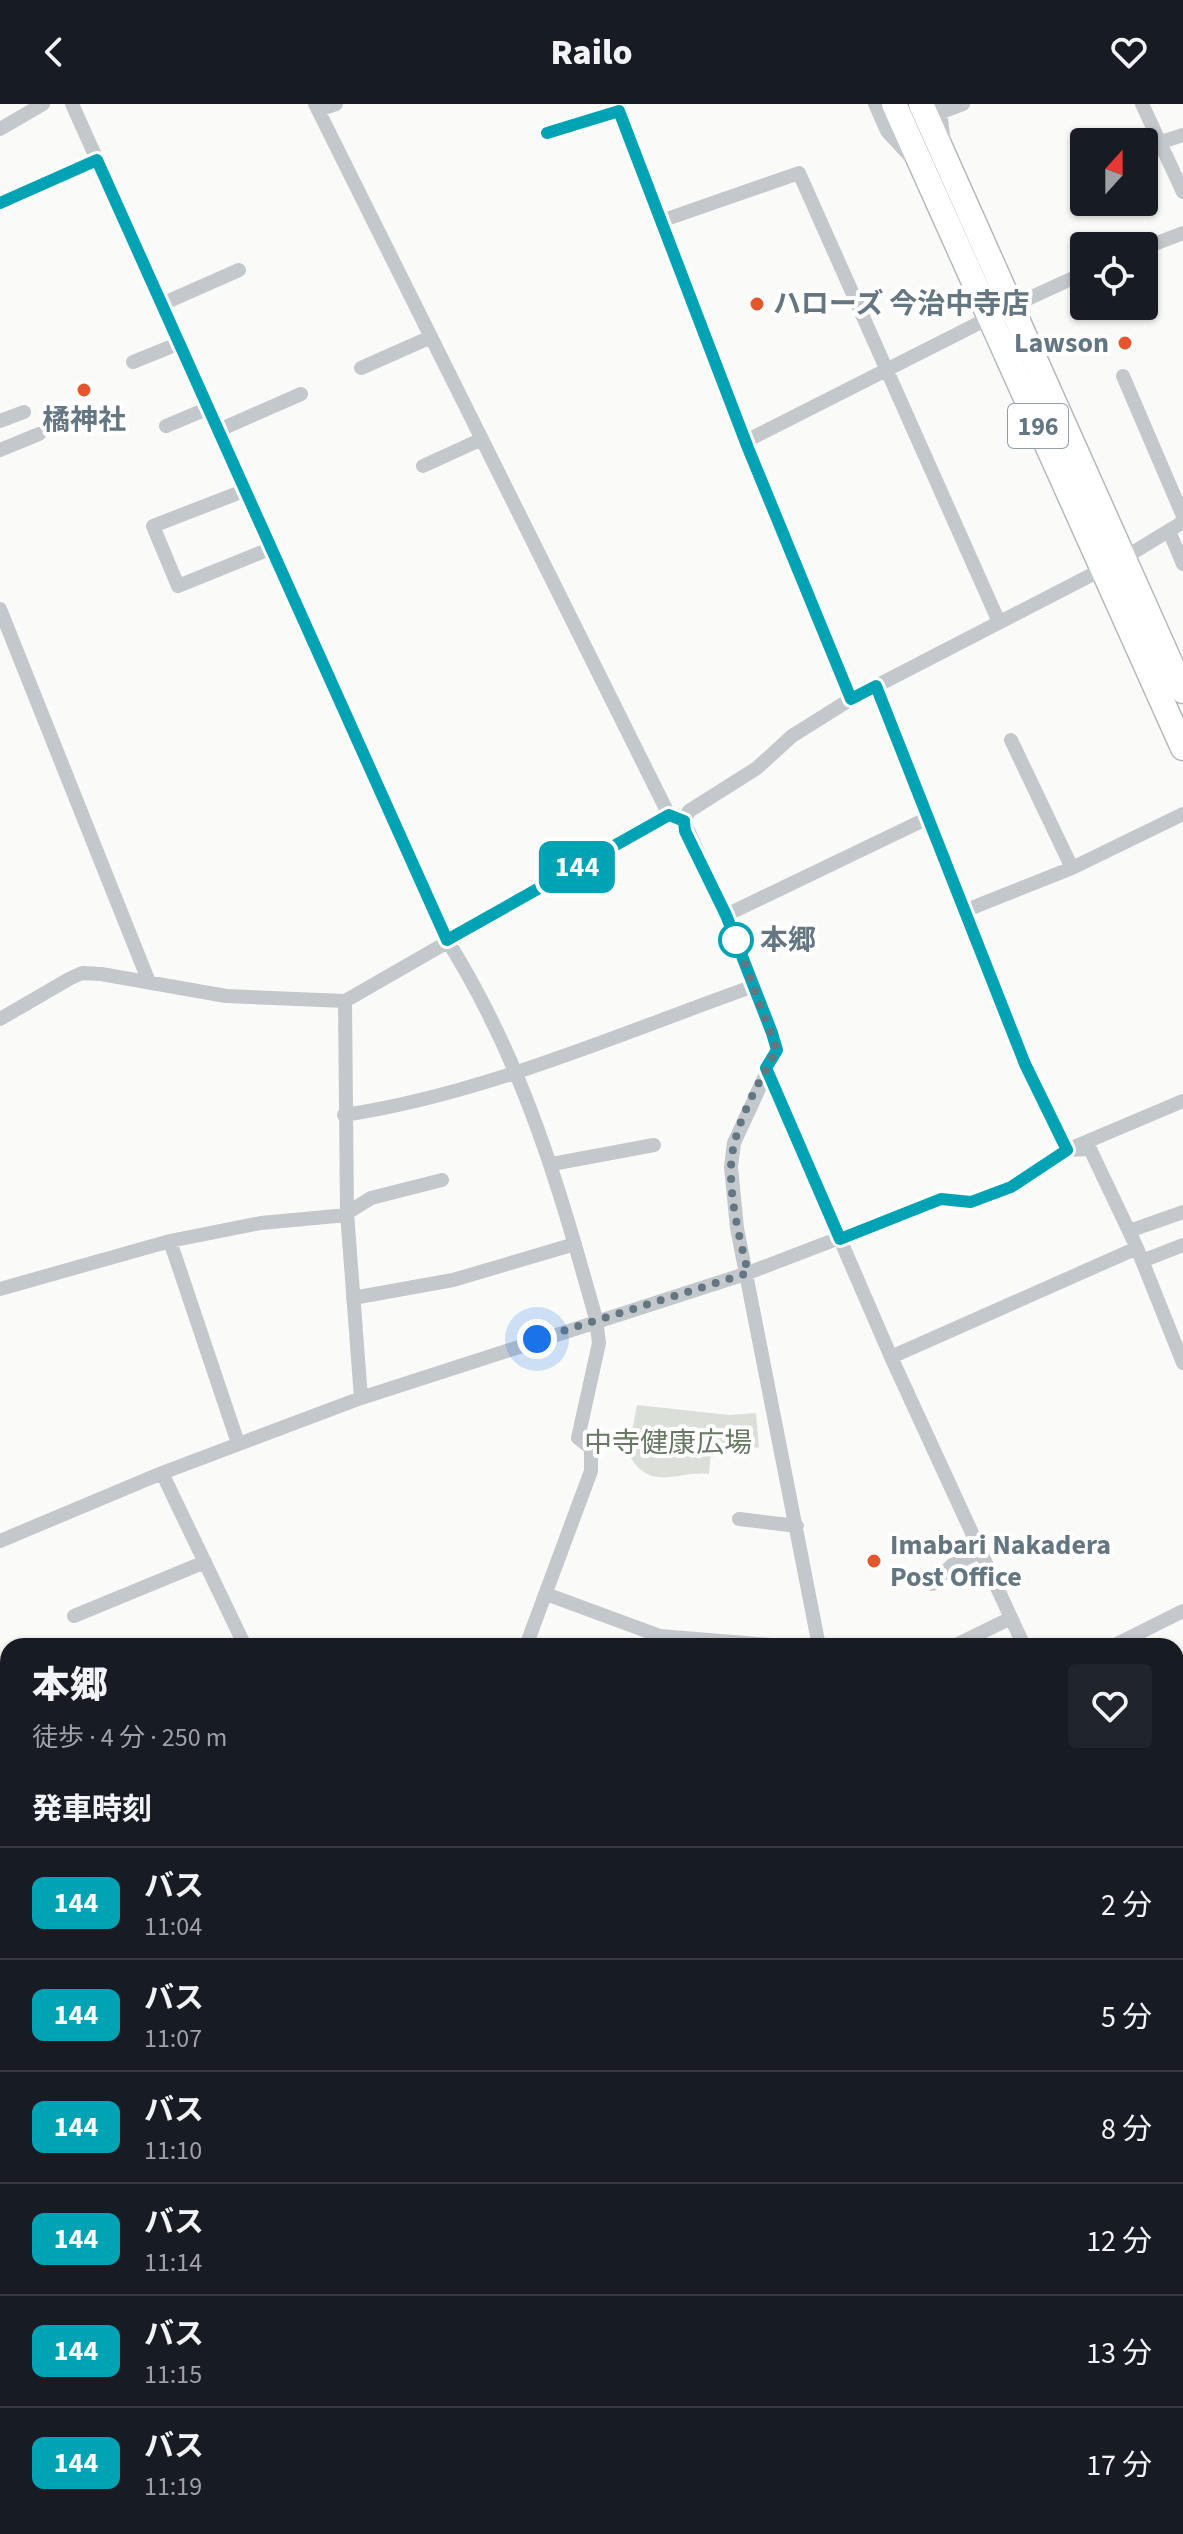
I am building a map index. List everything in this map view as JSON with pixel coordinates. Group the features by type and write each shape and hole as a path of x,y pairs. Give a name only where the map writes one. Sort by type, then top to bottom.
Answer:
{"highway":[{"name":"196","path":"894,104 934,163 1113,563 1183,748"},
{"name":"196","path":"934,107 934,163"},
{"name":"196","path":"1113,563 1183,691"}],"street":[{"path":"0,129 43,104"},
{"path":"72,104 447,940 480,993 516,1071 552,1164 596,1319 599,1343 578,1438 591,1448 591,1471 529,1638"},
{"path":"336,104 317,107 482,439 726,915 777,1050 766,1068 734,1143 731,1167 737,1228 818,1638"},
{"path":"875,104 887,131 934,163"},
{"path":"934,107 963,104"},
{"path":"1142,104 1152,128"},
{"path":"547,133 618,108 746,441 851,699"},
{"path":"1183,135 1158,143 1183,192"},
{"path":"0,203 97,160"},
{"path":"661,221 799,173 999,622"},
{"path":"1158,243 1183,233"},
{"path":"162,304 239,270"},
{"path":"746,441 999,312 1070,279"},
{"path":"361,368 431,337"},
{"path":"133,362 180,343"},
{"path":"0,1019 82,973 226,996 345,1001 447,940 677,818 757,768 792,736 851,699 1113,563 1169,531 1183,519 1123,376"},
{"path":"219,430 301,394"},
{"path":"166,426 209,408"},
{"path":"0,421 24,412"},
{"path":"0,450 39,434"},
{"path":"423,466 482,439"},
{"path":"246,490 153,526 178,586 272,548"},
{"path":"1169,531 1183,564"},
{"path":"0,609 149,982"},
{"path":"876,686 1025,1064 1067,1150"},
{"path":"1011,740 1072,868"},
{"path":"964,911 1072,868 1183,814"},
{"path":"726,915 928,818"},
{"path":"344,1115 395,1107 516,1071 754,986"},
{"path":"345,1001 347,1214 361,1398"},
{"path":"766,1068 891,1357 1020,1638"},
{"path":"0,1541 162,1473 361,1398 596,1319 748,1273 941,1199 971,1202 998,1192 1067,1150 1183,1101"},
{"path":"552,1164 654,1145"},
{"path":"1067,1150 1090,1149 1140,1254 1183,1363"},
{"path":"0,1289 170,1241 261,1223 347,1214 371,1198 442,1180"},
{"path":"1129,1231 1183,1212"},
{"path":"170,1241 238,1443"},
{"path":"353,1298 453,1280 575,1244"},
{"path":"891,1357 1140,1254 1183,1245"},
{"path":"162,1473 241,1638"},
{"path":"739,1519 797,1526"},
{"path":"932,1584 952,1565 980,1552"},
{"path":"74,1616 205,1562"},
{"path":"546,1594 660,1636 685,1638"},
{"path":"1129,1638 1183,1611"},
{"path":"970,1638 1011,1618"}],"green space":[{"name":"中寺健康広場","path":"637,1405 729,1415 756,1413 759,1448 712,1441 709,1474 655,1477 636,1466 628,1453"}],"bus line":[{"name":"144","path":"0,203 97,160 447,940 669,815 684,821 685,831 726,915 772,1033 777,1050 766,1068 840,1239 941,1199 971,1202 1011,1187 1067,1150 1025,1064 876,686 851,699 748,448 619,111 547,133"}],"place":[{"name":"ハローズ 今治中寺店","path":"757,304"},
{"name":"Lawson","path":"1125,343"},
{"name":"橘神社","path":"84,390"},
{"name":"本郷","path":"736,940"},
{"name":"Imabari Nakadera Post Office","path":"874,1561"}],"route":[{"path":"537,1339 748,1273 737,1228 731,1167 734,1143 766,1068 777,1050 736,940"}]}
